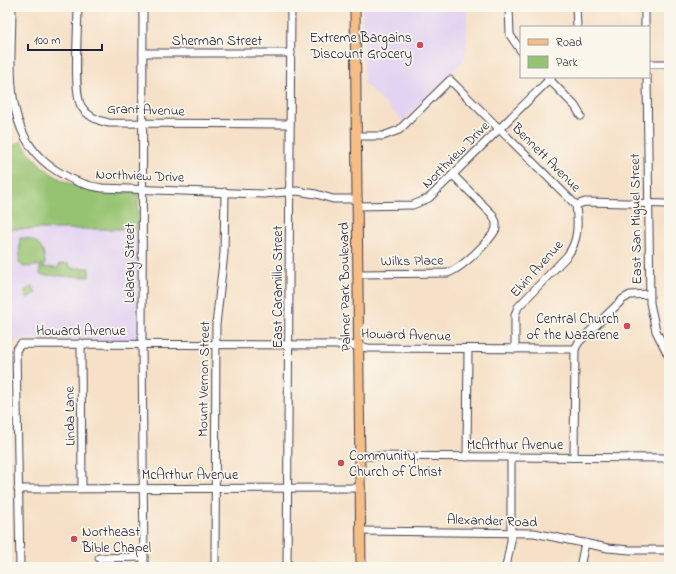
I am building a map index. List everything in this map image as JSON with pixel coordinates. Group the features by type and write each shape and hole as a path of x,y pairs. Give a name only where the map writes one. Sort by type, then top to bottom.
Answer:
{"main road":[{"name":"Palmer Park Boulevard","path":"355,7 361,567"}],"street":[{"name":"Northview Drive","path":"12,7 12,102 19,130 28,145 51,168 77,182 102,188 142,188 264,194 290,192 316,194 357,203 419,204 429,198 453,175 549,78"},
{"name":"Grant Avenue","path":"78,7 77,92 81,106 90,116 103,122 290,124"},
{"name":"Lelaray Street","path":"143,7 142,343 144,567"},
{"name":"East Caramillo Street","path":"287,567 289,487 291,7"},
{"path":"509,7 509,31 519,49"},
{"path":"576,7 577,26"},
{"path":"645,7 645,26"},
{"name":"Sherman Street","path":"143,53 291,53"},
{"path":"650,64 669,64"},
{"path":"549,78 575,106 580,116"},
{"name":"East San Miguel Street","path":"647,78 649,294 654,324 669,357"},
{"name":"Bennett Avenue","path":"357,136 383,136 399,130 450,80 576,205 585,202 669,204"},
{"name":"Wilks Place","path":"358,274 448,273 459,268 489,239 496,229 495,218 453,175"},
{"name":"Mount Vernon Street","path":"215,567 216,325 224,253 225,192"},
{"name":"Elvin Avenue","path":"515,348 515,315 518,307 567,256 574,246 576,236 576,205"},
{"path":"574,457 575,349 579,342 623,299 630,295 649,294"},
{"name":"Howard Avenue","path":"18,488 16,350 19,345 24,343 142,343 359,346 368,348 575,349"},
{"name":"Linda Lane","path":"81,343 82,488"},
{"path":"467,457 468,349"},
{"name":"McArthur Avenue","path":"360,456 669,458"},
{"path":"506,567 511,549 512,532 511,457"},
{"path":"18,488 20,567"},
{"name":"McArthur Avenue","path":"18,488 361,488"},
{"name":"Alexander Road","path":"361,531 534,533 630,550 669,550"},
{"path":"580,567 585,543"},
{"path":"99,558 144,557"}],"shaded area":[{"path":"362,7 467,7 467,45 463,61 403,121 364,83"},
{"path":"7,229 138,229 138,338 135,340 23,339 13,344 7,344"}],"green space":[{"path":"21,141 45,169 58,178 72,184 102,191 138,192 138,229 7,229 7,149"},
{"path":"20,238 36,242 44,254 45,265 23,267 19,263"},
{"path":"59,264 70,264 70,268 89,268 89,277 40,275 40,267 58,268"},
{"path":"33,286 36,293 27,298 24,291"}],"place":[{"name":"Extreme Bargains Discount Grocery","path":"420,45"},
{"name":"Central Church of the Nazarene","path":"627,326"},
{"name":"Community Church of Christ","path":"341,463"},
{"name":"Northeast Bible Chapel","path":"74,539"}]}
